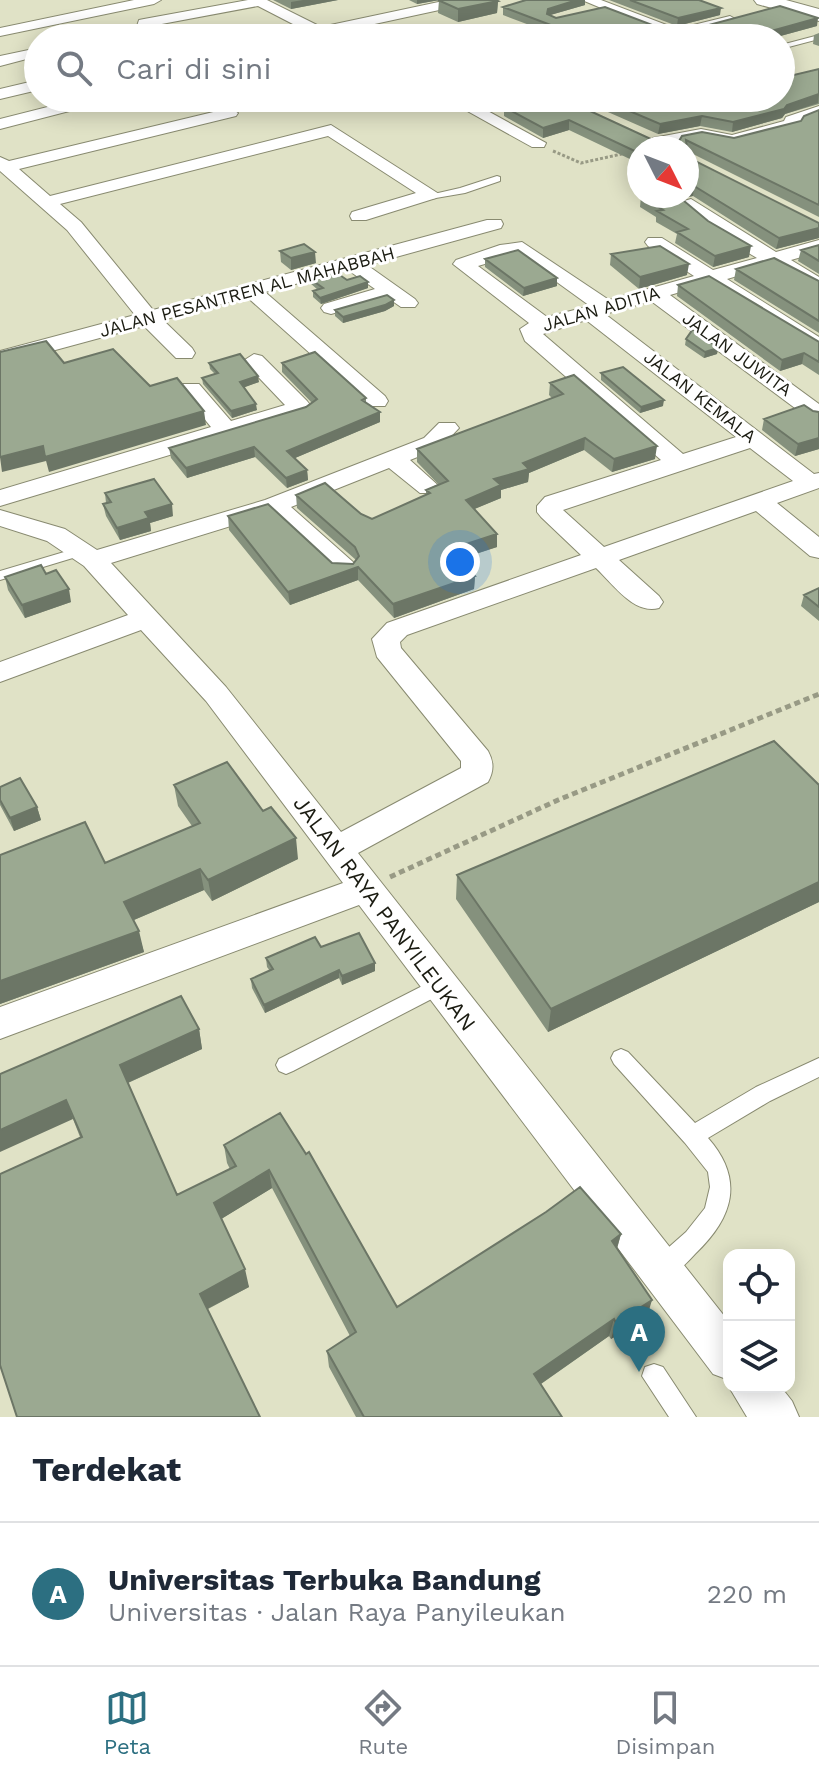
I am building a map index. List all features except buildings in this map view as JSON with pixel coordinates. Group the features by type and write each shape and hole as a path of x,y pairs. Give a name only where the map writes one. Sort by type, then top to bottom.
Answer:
{"main road":[{"path":"756,10 787,6 819,15"}],"street":[{"path":"41,24 154,0"},
{"path":"417,0 434,7"},
{"path":"368,24 467,0"},
{"path":"144,24 258,1 303,24"},
{"path":"53,6 72,18"},
{"path":"585,6 606,7 650,24"},
{"path":"709,24 756,10"},
{"path":"0,32 24,27"},
{"path":"0,61 24,55"},
{"path":"0,94 24,88"},
{"path":"694,136 701,134 732,140 799,126 792,120 819,111"},
{"path":"0,124 47,112"},
{"path":"479,112 538,143"},
{"path":"5,170 230,113"},
{"path":"47,202 331,130 430,196"},
{"path":"637,133 644,136"},
{"path":"5,170 74,226 148,318 184,353"},
{"path":"359,216 430,196"},
{"path":"695,208 715,225 819,285"},
{"name":"JALAN PESANTREN AL MAHABBAH","path":"0,358 253,292 494,224"},
{"path":"655,242 819,346"},
{"name":"JALAN ADITIA","path":"679,463 533,336 531,329 819,246"},
{"name":"JALAN KEMALA","path":"548,323 531,315 463,264 507,249 522,248 754,439 815,481"},
{"path":"331,308 399,297 353,264"},
{"path":"253,292 377,401"},
{"name":"JALAN JUWITA","path":"654,293 819,415"},
{"path":"0,498 295,411 299,406 254,361"},
{"path":"191,389 226,430"},
{"path":"87,555 274,505 432,443 447,428"},
{"path":"649,602 550,512 550,506 554,502 754,439"},
{"path":"393,459 429,488"},
{"path":"338,849 477,774 477,759 387,650 386,639 397,629 815,481"},
{"path":"760,502 819,550"},
{"path":"274,505 344,568"},
{"name":"JALAN RAYA PANYILEUKAN","path":"0,518 56,535 87,555 216,694 723,1351"},
{"path":"1,672 146,618"},
{"path":"0,1023 367,888"},
{"path":"757,1393 776,1417"}],"lane":[{"path":"795,43 819,37"},
{"path":"430,196 462,191 497,179"},
{"path":"0,576 87,555"},
{"path":"286,1065 440,985"},
{"path":"621,1058 693,1136 719,1170 722,1192 715,1213 687,1248 659,1271"},
{"path":"693,1136 763,1094 819,1067"},
{"path":"654,1376 684,1417"}],"path":[{"path":"538,143 581,163 627,153"},
{"path":"367,888 558,800 819,694"}],"place":[{"name":"Universitas Terbuka Bandung","path":"639,1372"}]}
